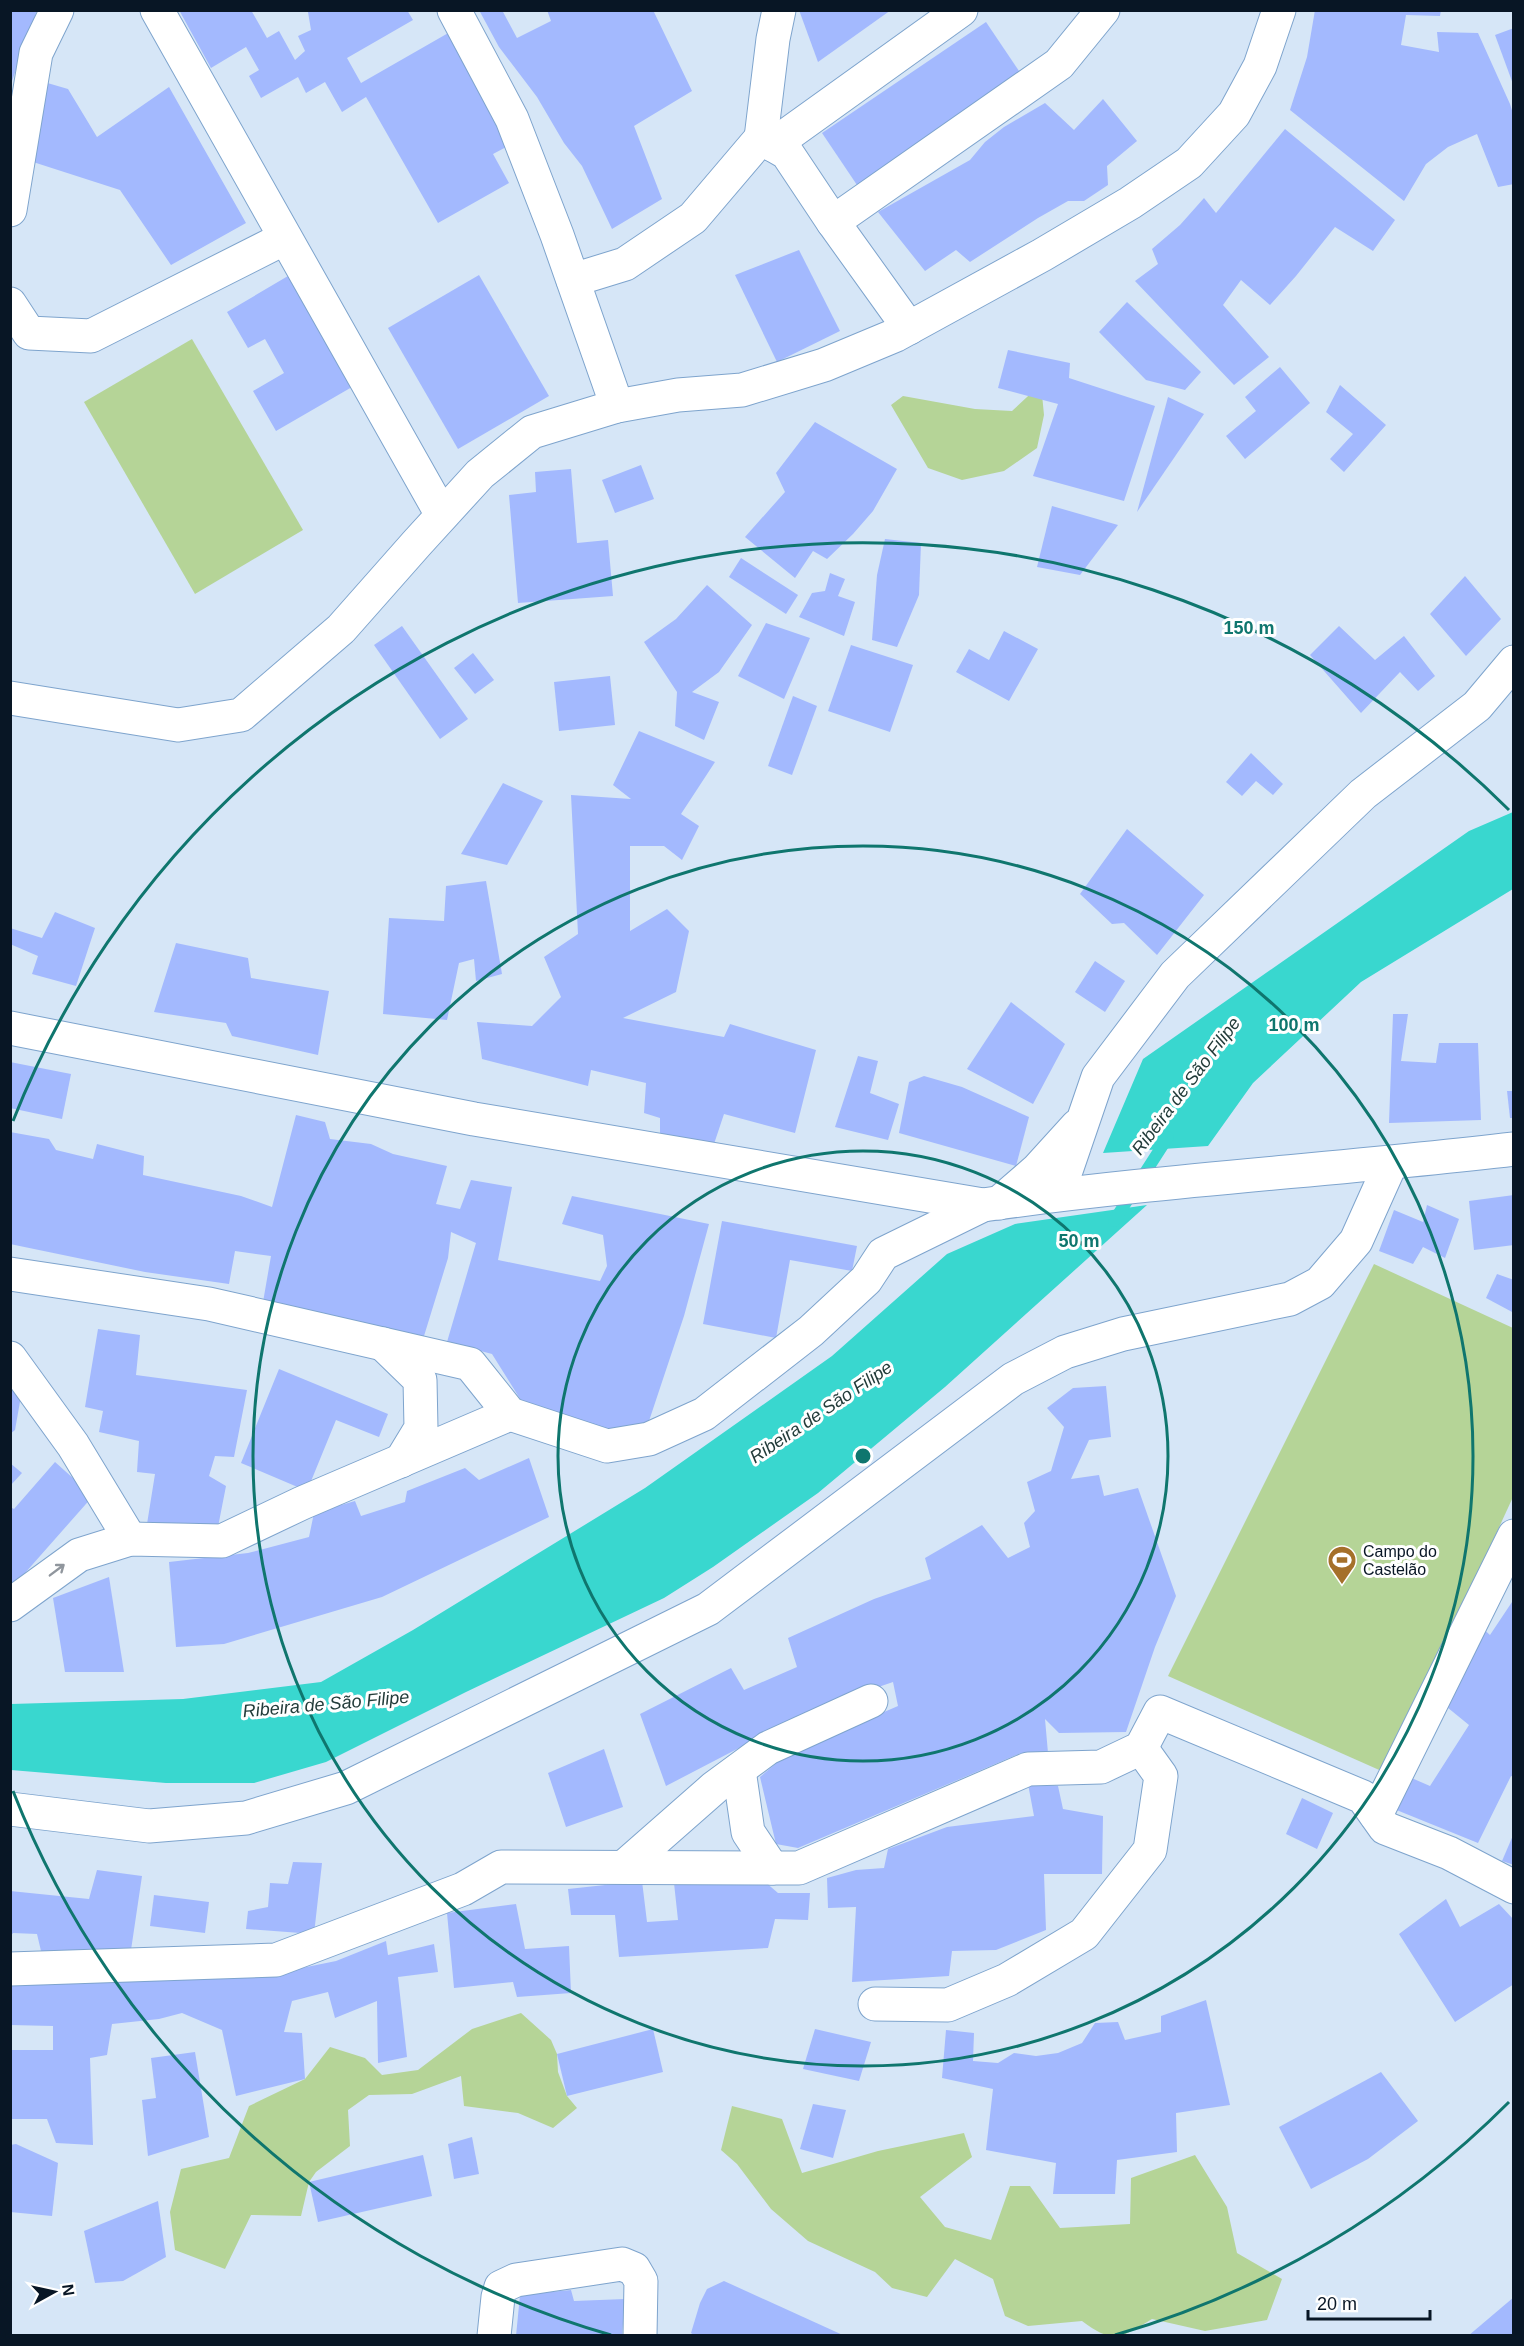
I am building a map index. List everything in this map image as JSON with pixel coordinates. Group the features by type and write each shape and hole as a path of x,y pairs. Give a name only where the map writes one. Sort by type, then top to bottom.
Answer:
{"street":[{"path":"10,210 36,53 57,10"},
{"path":"157,10 442,515"},
{"path":"454,10 512,119 573,280 617,406"},
{"path":"767,141 773,39 779,10"},
{"path":"573,280 625,264 693,218 767,141 961,10"},
{"path":"832,222 1059,64 1103,10"},
{"path":"10,698 178,725 241,715 341,629 480,474 532,432 617,406 678,395 742,390 824,365 909,328 1120,209 1189,163 1234,114 1260,66 1280,10"},
{"path":"767,141 787,153 832,222 909,328"},
{"path":"10,304 29,333 90,336 285,238"},
{"path":"1058,1194 1098,1077 1175,975 1363,794 1477,706 1514,662"},
{"path":"10,1028 474,1119 991,1204 1058,1194 1211,1178 1390,1164 1514,1149"},
{"path":"10,1274 209,1304 470,1364 510,1414 608,1446 650,1439 705,1414 811,1331 866,1280 883,1254 991,1204 1036,1170 1084,1118"},
{"path":"10,1809 149,1826 246,1818 346,1788 708,1609 1013,1379 1065,1352 1123,1334 1290,1299 1320,1283 1356,1241 1390,1164"},
{"path":"383,1344 420,1380 421,1428 401,1461"},
{"path":"10,1358 73,1445 130,1539"},
{"path":"10,1605 78,1554 130,1539 222,1541 302,1503 510,1414"},
{"path":"1370,1806 1514,1536"},
{"path":"624,1867 715,1787 768,1748 871,1701"},
{"path":"10,1969 276,1960 463,1888 501,1867 799,1868 1028,1769 1101,1767 1141,1748 1160,1712 1370,1806 1385,1828 1449,1853 1514,1887"},
{"path":"875,2004 948,2005 1007,1980 1084,1934 1150,1850 1161,1776 1141,1748"},
{"path":"739,1770 748,1832 772,1868"},
{"path":"494,2336 501,2287 516,2280 622,2264 634,2269 641,2282 640,2336"}],"shaded area":[{"path":"192,339 303,530 195,594 84,402"},
{"path":"1041,384 1044,415 1037,448 1004,471 962,480 928,468 891,405 903,396 975,409 1012,411"},
{"name":"Campo do Castelão","path":"1374,1264 1513,1328 1513,1497 1386,1773 1168,1676"},
{"path":"521,2013 551,2040 557,2054 558,2072 567,2096 577,2108 553,2128 518,2113 464,2106 461,2076 412,2094 369,2095 348,2110 350,2146 316,2172 309,2182 301,2216 251,2215 225,2269 175,2250 170,2212 181,2169 229,2158 249,2106 305,2079 330,2047 365,2058 382,2075 418,2070 472,2029"},
{"path":"732,2106 782,2119 802,2173 878,2151 964,2133 972,2157 920,2197 945,2227 991,2240 1010,2186 1030,2186 1060,2228 1130,2224 1131,2178 1195,2155 1227,2207 1237,2253 1282,2279 1267,2320 1205,2331 1152,2319 1132,2331 1117,2336 1102,2333 1082,2321 1028,2326 1005,2316 993,2279 955,2259 927,2297 892,2288 875,2272 808,2241 771,2209 737,2164 721,2150"}],"water":[{"path":"1513,812 1513,889 1361,982 1253,1083 1208,1146 1103,1153 1143,1059 1469,831"},
{"path":"1147,1205 945,1387 818,1493 713,1567 664,1598 466,1692 326,1762 254,1783 166,1783 11,1770 11,1704 183,1699 321,1682 413,1630 645,1488 832,1356 947,1254 1015,1224"}],"building":[{"path":"10,10 37,10 11,84 10,84"},
{"path":"179,10 251,10 267,38 279,31 295,60 305,51 298,36 311,30 308,12 310,10 407,10 413,20 347,58 361,83 450,32 512,144 493,154 509,183 438,223 366,97 342,112 325,82 306,93 298,77 261,98 249,76 259,70 246,47 211,68"},
{"path":"479,10 502,10 517,38 551,21 547,10 653,10 692,91 634,126 662,199 612,229 582,166 564,143 537,97 499,47"},
{"path":"799,10 891,10 818,62"},
{"path":"1315,10 1441,10 1440,16 1406,15 1401,45 1439,52 1437,32 1478,33 1514,117 1514,184 1498,187 1477,134 1448,147 1426,164 1404,201 1290,110 1307,57"},
{"path":"986,22 1021,74 857,185 822,133"},
{"path":"1514,28 1514,84 1513,84 1495,35"},
{"path":"44,82 68,89 97,137 169,87 246,223 171,265 120,190 30,161"},
{"path":"1103,99 1137,141 1107,166 1108,185 1084,201 1068,201 970,262 956,250 925,271 878,212 970,160 985,142 1004,127 1045,103 1074,130"},
{"path":"1285,129 1395,220 1373,251 1335,227 1270,305 1241,280 1223,305 1269,357 1234,385 1135,281 1158,264 1152,249 1180,225 1204,198 1216,213"},
{"path":"799,250 840,331 777,362 735,275"},
{"path":"479,275 549,396 458,449 388,328"},
{"path":"288,276 352,387 276,431 253,391 284,373 265,339 248,348 227,312"},
{"path":"1127,302 1201,372 1185,390 1146,380 1099,332"},
{"path":"1008,350 1070,363 1069,378 1155,406 1124,501 1033,476 1058,404 998,388"},
{"path":"1280,367 1310,403 1245,459 1226,436 1256,411 1245,397"},
{"path":"1340,385 1386,425 1344,472 1330,459 1353,434 1326,412"},
{"path":"1168,397 1204,414 1137,512"},
{"path":"815,422 897,469 873,511 853,534 827,559 813,551 795,578 745,537 785,492 776,473"},
{"path":"641,465 654,499 615,513 602,480"},
{"path":"571,469 577,543 608,540 613,596 518,603 509,495 536,492 535,472"},
{"path":"1052,506 1118,525 1080,575 1037,567"},
{"path":"885,539 921,543 919,595 897,647 872,640 877,575"},
{"path":"741,558 798,595 786,614 729,577"},
{"path":"830,573 845,579 838,596 855,602 844,636 799,617 812,593 825,591"},
{"path":"1465,576 1501,619 1466,656 1430,614"},
{"path":"707,585 752,625 719,672 692,692 719,702 704,740 675,726 677,692 644,642 676,619"},
{"path":"766,623 810,638 784,699 738,676"},
{"path":"402,626 468,719 440,739 374,645"},
{"path":"1339,626 1375,660 1404,636 1435,676 1418,691 1400,672 1361,713 1310,655"},
{"path":"1004,631 1038,649 1009,701 956,672 969,649 989,660"},
{"path":"851,645 913,665 890,732 828,711"},
{"path":"473,653 494,680 475,694 454,668"},
{"path":"610,676 615,725 559,731 554,682"},
{"path":"793,696 817,706 792,775 768,766"},
{"path":"639,731 715,762 681,814 699,826 682,860 664,846 630,846 630,931 667,909 689,931 676,992 623,1018 724,1037 730,1024 816,1050 795,1133 724,1114 714,1144 660,1137 660,1118 644,1113 646,1083 591,1070 588,1086 482,1059 477,1022 532,1026 561,997 544,957 578,934 571,795 631,799 613,785"},
{"path":"1251,753 1283,784 1273,795 1256,781 1242,796 1226,782"},
{"path":"503,783 543,801 507,865 461,854"},
{"path":"1127,829 1204,895 1157,955 1124,923 1112,924 1080,894"},
{"path":"486,881 502,974 476,981 474,959 459,963 447,1020 383,1014 389,918 444,921 446,886"},
{"path":"55,912 95,928 76,986 32,974 38,956 10,944 10,928 42,938"},
{"path":"176,943 248,958 251,978 329,991 318,1055 232,1036 226,1023 154,1012"},
{"path":"1095,961 1125,981 1105,1012 1075,992"},
{"path":"1011,1002 1065,1044 1033,1104 967,1069"},
{"path":"1393,1014 1408,1014 1401,1061 1436,1063 1439,1043 1478,1043 1481,1120 1389,1123"},
{"path":"858,1056 878,1061 870,1093 899,1104 888,1140 835,1127"},
{"path":"10,1062 71,1074 62,1119 10,1108"},
{"path":"924,1076 962,1087 1029,1117 1016,1166 899,1133 909,1082"},
{"path":"1507,1091 1514,1091 1514,1118 1510,1118"},
{"path":"296,1115 325,1122 330,1139 371,1144 393,1154 447,1166 436,1204 460,1209 471,1180 512,1187 498,1260 600,1281 607,1266 603,1235 562,1224 572,1196 709,1224 684,1316 646,1430 591,1428 522,1402 492,1354 447,1342 476,1243 451,1232 448,1258 424,1336 263,1302 271,1256 235,1251 229,1284 145,1272 10,1244 10,1132 49,1139 56,1150 93,1159 97,1144 144,1156 143,1175 241,1196 272,1207"},
{"path":"1514,1195 1514,1245 1474,1250 1469,1201"},
{"path":"1427,1205 1459,1219 1445,1258 1423,1247 1413,1264 1379,1251 1394,1210 1423,1222"},
{"path":"722,1221 857,1246 852,1271 790,1260 776,1338 703,1324"},
{"path":"1497,1274 1514,1280 1514,1313 1486,1298"},
{"path":"98,1329 140,1335 136,1375 247,1390 234,1457 215,1456 209,1476 226,1486 218,1527 147,1524 155,1474 137,1472 139,1441 99,1432 103,1411 85,1407"},
{"path":"279,1369 388,1414 379,1437 336,1420 307,1491 241,1463"},
{"path":"1106,1386 1111,1437 1089,1440 1071,1479 1099,1475 1104,1496 1138,1488 1176,1596 1155,1647 1126,1732 1059,1733 1045,1719 1048,1753 1021,1753 798,1848 776,1844 760,1777 787,1754 898,1706 893,1682 814,1709 666,1786 640,1714 731,1668 744,1690 797,1667 788,1638 874,1599 931,1579 925,1558 982,1525 1008,1558 1030,1547 1024,1523 1035,1511 1027,1482 1051,1471 1064,1427 1047,1408 1073,1388"},
{"path":"10,1387 21,1396 15,1430 10,1434"},
{"path":"529,1458 549,1517 382,1597 224,1644 176,1647 169,1562 248,1553 309,1537 314,1513 355,1501 361,1516 405,1502 407,1491 465,1468 479,1480"},
{"path":"55,1462 93,1496 10,1590 10,1507 14,1509"},
{"path":"10,1463 22,1473 10,1486"},
{"path":"109,1577 124,1672 65,1672 53,1598"},
{"path":"1514,1599 1514,1777 1511,1776 1478,1843 1394,1809 1407,1776 1430,1786 1469,1725 1442,1703 1479,1625 1490,1635"},
{"path":"604,1749 623,1807 566,1827 548,1773"},
{"path":"1028,1784 1058,1786 1063,1809 1103,1816 1102,1874 1044,1874 1046,1930 996,1950 952,1951 949,1976 852,1982 856,1907 828,1908 827,1878 856,1870 884,1868 888,1849 947,1827 1034,1816"},
{"path":"1302,1798 1333,1813 1317,1849 1286,1834"},
{"path":"1514,1833 1514,1865 1502,1861"},
{"path":"293,1862 322,1863 314,1934 246,1929 248,1911 268,1907 270,1883 288,1884"},
{"path":"97,1870 142,1876 131,1950 59,1955 41,1951 37,1934 13,1933 10,1937 10,1891 89,1899"},
{"path":"642,1881 647,1922 678,1920 674,1883 764,1881 778,1893 810,1893 808,1920 775,1919 768,1948 619,1957 615,1915 571,1915 568,1889"},
{"path":"154,1895 209,1902 205,1933 150,1926"},
{"path":"1446,1899 1460,1927 1499,1904 1514,1920 1514,1984 1455,2022 1399,1934"},
{"path":"516,1904 525,1949 569,1946 571,1993 517,1997 513,1982 454,1988 447,1913"},
{"path":"386,1941 388,1955 434,1944 438,1972 398,1977 407,2057 378,2063 377,2001 335,2018 328,1992 292,2001 284,2032 302,2033 305,2079 236,2096 222,2030 182,2013 159,2019 112,2024 107,2055 90,2058 93,2145 56,2143 47,2119 10,2119 10,2050 53,2050 53,2026 10,2025 10,1982 142,1977 253,1978 336,1961"},
{"path":"1206,2000 1230,2105 1176,2113 1177,2152 1117,2160 1115,2194 1053,2194 1056,2163 986,2150 993,2089 942,2078 946,2030 974,2033 973,2061 998,2063 1014,2053 1036,2056 1058,2053 1082,2043 1095,2023 1118,2022 1125,2040 1161,2032 1161,2016"},
{"path":"653,2029 663,2072 567,2096 557,2054"},
{"path":"815,2029 871,2042 859,2081 803,2069"},
{"path":"195,2052 209,2137 148,2156 142,2100 156,2098 151,2058"},
{"path":"1381,2072 1418,2121 1368,2159 1311,2189 1279,2127"},
{"path":"813,2104 846,2110 833,2158 800,2149"},
{"path":"472,2137 479,2174 454,2179 448,2144"},
{"path":"16,2144 58,2163 52,2216 10,2212 10,2145"},
{"path":"423,2155 432,2196 318,2222 309,2182"},
{"path":"158,2201 166,2257 123,2281 95,2283 84,2231"},
{"path":"724,2281 845,2336 695,2336 691,2333 707,2289"},
{"path":"571,2290 574,2301 625,2299 622,2336 516,2336 520,2295"},
{"path":"1514,2297 1514,2336 1468,2336"}],"waterway":[{"name":"Ribeira de São Filipe","path":"1114,1221 1168,1137"}],"place":[{"name":"Campo do Castelão","path":"1342,1586"}]}
